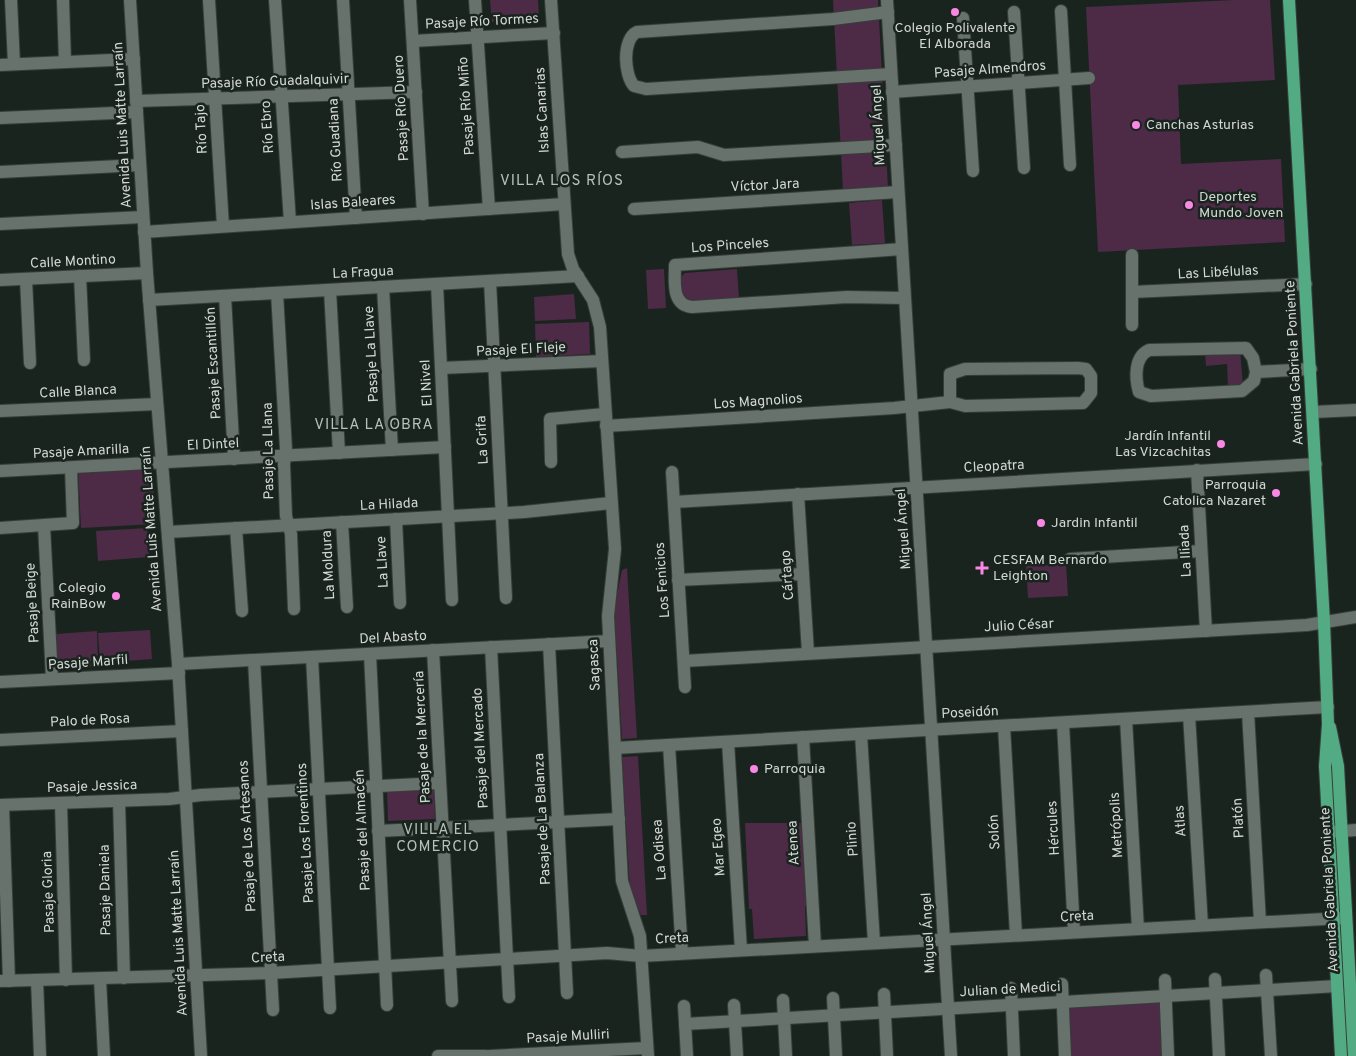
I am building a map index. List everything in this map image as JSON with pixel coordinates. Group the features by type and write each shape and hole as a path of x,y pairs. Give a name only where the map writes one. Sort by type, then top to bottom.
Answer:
{"main road":[{"name":"Avenida Gabriela Poniente","path":"1289,0 1314,412 1328,724 1336,753 1336,832 1340,918 1338,986 1342,1056"},
{"name":"Avenida Gabriela Poniente","path":"1340,918 1354,1006 1354,1056"}],"street":[{"path":"11,0 14,64"},
{"path":"63,0 65,62"},
{"name":"Avenida Luis Matte Larraín","path":"130,0 144,232 178,668 201,1056"},
{"name":"Río Tajo","path":"209,0 223,226"},
{"name":"Río Ebro","path":"275,0 290,222"},
{"name":"Río Guadiana","path":"343,0 356,218"},
{"name":"Pasaje Río Duero","path":"410,0 423,214"},
{"name":"Pasaje Río Miño","path":"476,0 489,209"},
{"name":"Islas Canarias","path":"551,0 568,254 578,276"},
{"path":"888,6 833,19 637,32 631,36 627,43 629,76 634,86 646,89 892,74"},
{"name":"Miguel Ángel","path":"888,6 951,1056"},
{"path":"1061,11 1070,165"},
{"path":"1014,12 1024,168"},
{"path":"963,18 973,170"},
{"name":"Pasaje Río Tormes","path":"412,41 554,33"},
{"path":"0,65 134,59"},
{"name":"Pasaje Almendros","path":"892,92 1089,78"},
{"name":"Pasaje Río Guadalquivir","path":"0,118 215,99 416,92"},
{"path":"622,152 698,147 724,155 896,145"},
{"path":"0,172 140,165"},
{"name":"Víctor Jara","path":"634,209 898,192"},
{"name":"Islas Baleares","path":"144,232 564,204"},
{"path":"0,224 143,217"},
{"name":"Los Pinceles","path":"902,249 675,265 675,293 683,304 692,307 847,297 905,298"},
{"path":"1132,255 1132,325"},
{"name":"Calle Montino","path":"0,280 147,273"},
{"path":"80,276 84,360"},
{"name":"La Fragua","path":"149,300 578,276"},
{"name":"Sagasca","path":"578,276 589,292 596,309 602,361 615,563 609,605 609,641 619,819 624,891 638,928 648,1052"},
{"path":"26,279 30,363"},
{"name":"La Grifa","path":"490,281 506,598"},
{"name":"El Nivel","path":"437,284 452,600"},
{"name":"Las Libélulas","path":"1132,292 1306,284"},
{"name":"Pasaje La Llave","path":"383,287 392,450"},
{"path":"330,290 339,453"},
{"name":"Pasaje La Llana","path":"277,293 286,516 291,534 294,608"},
{"name":"Pasaje Escantillón","path":"225,296 234,459"},
{"path":"1246,348 1254,358 1256,372 1254,381 1242,391 1151,396 1142,395 1137,386 1139,357 1148,350 1246,348"},
{"name":"Pasaje El Fleje","path":"441,368 602,361"},
{"name":"Los Magnolios","path":"551,462 549,422 552,418 606,420 894,408 950,402 965,406 1083,402 1091,393 1091,376 1086,369 1078,368 965,369 950,374 950,402"},
{"path":"1256,372 1311,369"},
{"name":"Calle Blanca","path":"0,411 158,404"},
{"path":"1314,412 1356,410"},
{"name":"El Dintel","path":"162,463 445,447"},
{"name":"Pasaje Amarilla","path":"0,471 162,463"},
{"name":"Cleopatra","path":"674,502 916,486 1316,464"},
{"path":"0,528 73,523 71,468"},
{"name":"La Iliada","path":"1197,470 1206,631"},
{"name":"Los Fenicios","path":"672,472 685,687"},
{"name":"Cártago","path":"798,494 808,654"},
{"name":"La Hilada","path":"168,532 502,513 611,503"},
{"name":"La Llave","path":"396,519 400,603"},
{"name":"La Moldura","path":"342,522 347,607"},
{"name":"Pasaje Beige","path":"44,526 52,678"},
{"path":"236,528 242,611"},
{"path":"1070,559 1202,551"},
{"path":"678,580 803,574"},
{"name":"Julio César","path":"684,660 1307,625 1356,617"},
{"name":"Del Abasto","path":"178,668 254,660 609,641"},
{"name":"Pasaje de La Balanza","path":"549,644 567,993"},
{"name":"Pasaje del Mercado","path":"491,647 509,997"},
{"name":"Pasaje de la Mercería","path":"433,650 452,1002"},
{"name":"Pasaje del Almacén","path":"370,654 387,1005"},
{"name":"Pasaje Los Florentinos","path":"312,657 330,1008"},
{"name":"Pasaje de Los Artesanos","path":"254,660 273,1010"},
{"name":"Pasaje Marfil","path":"0,682 178,668"},
{"name":"Poseidón","path":"615,748 1328,707"},
{"name":"Platón","path":"1248,712 1260,922"},
{"name":"Atlas","path":"1189,715 1202,925"},
{"name":"Metrópolis","path":"1126,719 1138,929"},
{"name":"Hércules","path":"1063,723 1074,932"},
{"name":"Solón","path":"1004,726 1016,935"},
{"name":"Palo de Rosa","path":"0,740 182,731"},
{"name":"Plinio","path":"862,734 874,943"},
{"name":"Atenea","path":"804,737 815,946"},
{"name":"Mar Egeo","path":"728,742 741,950"},
{"name":"La Odisea","path":"669,745 682,953"},
{"name":"Pasaje Jessica","path":"1,805 119,801 440,783"},
{"name":"Pasaje Daniela","path":"119,801 124,978"},
{"name":"Pasaje Gloria","path":"61,803 66,980"},
{"path":"1,805 4,981"},
{"path":"378,831 619,819"},
{"path":"1336,832 1356,830"},
{"name":"Creta","path":"4,981 271,973 607,953 641,956 1340,918"},
{"path":"1266,975 1271,1056"},
{"path":"100,978 104,1056"},
{"path":"1215,979 1219,1056"},
{"path":"37,980 40,1056"},
{"path":"1165,980 1168,1056"},
{"path":"1062,984 1065,1056"},
{"name":"Julian de Medici","path":"685,1024 1338,986"},
{"path":"1011,988 1014,1056"},
{"path":"884,994 887,1056"},
{"path":"833,998 836,1056"},
{"path":"783,1000 786,1056"},
{"path":"734,1005 737,1056"},
{"path":"684,1006 687,1056"},
{"name":"Pasaje Mulliri","path":"490,1056 648,1052"},
{"path":"438,1056 486,1056"}],"shaded area":[{"path":"490,0 538,0 539,19 492,22"},
{"path":"833,0 878,0 888,188 843,191"},
{"path":"1270,0 1275,80 1178,85 1181,164 1281,159 1285,242 1098,252 1086,7"},
{"path":"882,200 885,243 852,245 849,203"},
{"path":"664,269 666,308 648,309 646,270"},
{"path":"737,269 739,299 685,302 681,296 680,278 685,273"},
{"path":"574,294 576,319 535,321 534,297"},
{"path":"589,322 590,354 536,357 535,324"},
{"path":"1240,349 1243,386 1228,387 1227,364 1206,366 1205,352"},
{"path":"153,466 155,524 81,528 78,469"},
{"path":"147,528 149,557 98,561 96,531"},
{"path":"1066,564 1068,596 1028,598 1026,566"},
{"path":"627,568 637,738 622,739 614,609 622,570"},
{"path":"150,630 152,659 100,663 98,633"},
{"path":"97,631 98,666 58,668 56,634"},
{"path":"638,756 647,915 641,915 630,891 622,757"},
{"path":"434,789 435,819 388,821 387,791"},
{"path":"745,823 806,823 809,905 805,906 806,936 754,939 752,909 749,909"},
{"path":"1161,1002 1164,1056 1069,1056 1066,1007"}],"place":[{"name":"Colegio Polivalente El Alborada","path":"955,12"},
{"name":"Canchas Asturias","path":"1136,125"},
{"name":"Deportes Mundo Joven","path":"1189,205"},
{"name":"Jardín Infantil Las Vizcachitas","path":"1221,444"},
{"name":"Parroquia Catolica Nazaret","path":"1276,493"},
{"name":"Jardin Infantil","path":"1041,523"},
{"name":"CESFAM Bernardo Leighton","path":"982,568"},
{"name":"Colegio RainBow","path":"116,596"},
{"name":"Parroquia","path":"754,769"}],"district":[{"name":"VILLA LOS RÍOS","path":"562,181"},
{"name":"VILLA LA OBRA","path":"374,425"},
{"name":"VILLA EL COMERCIO","path":"438,838"}]}
